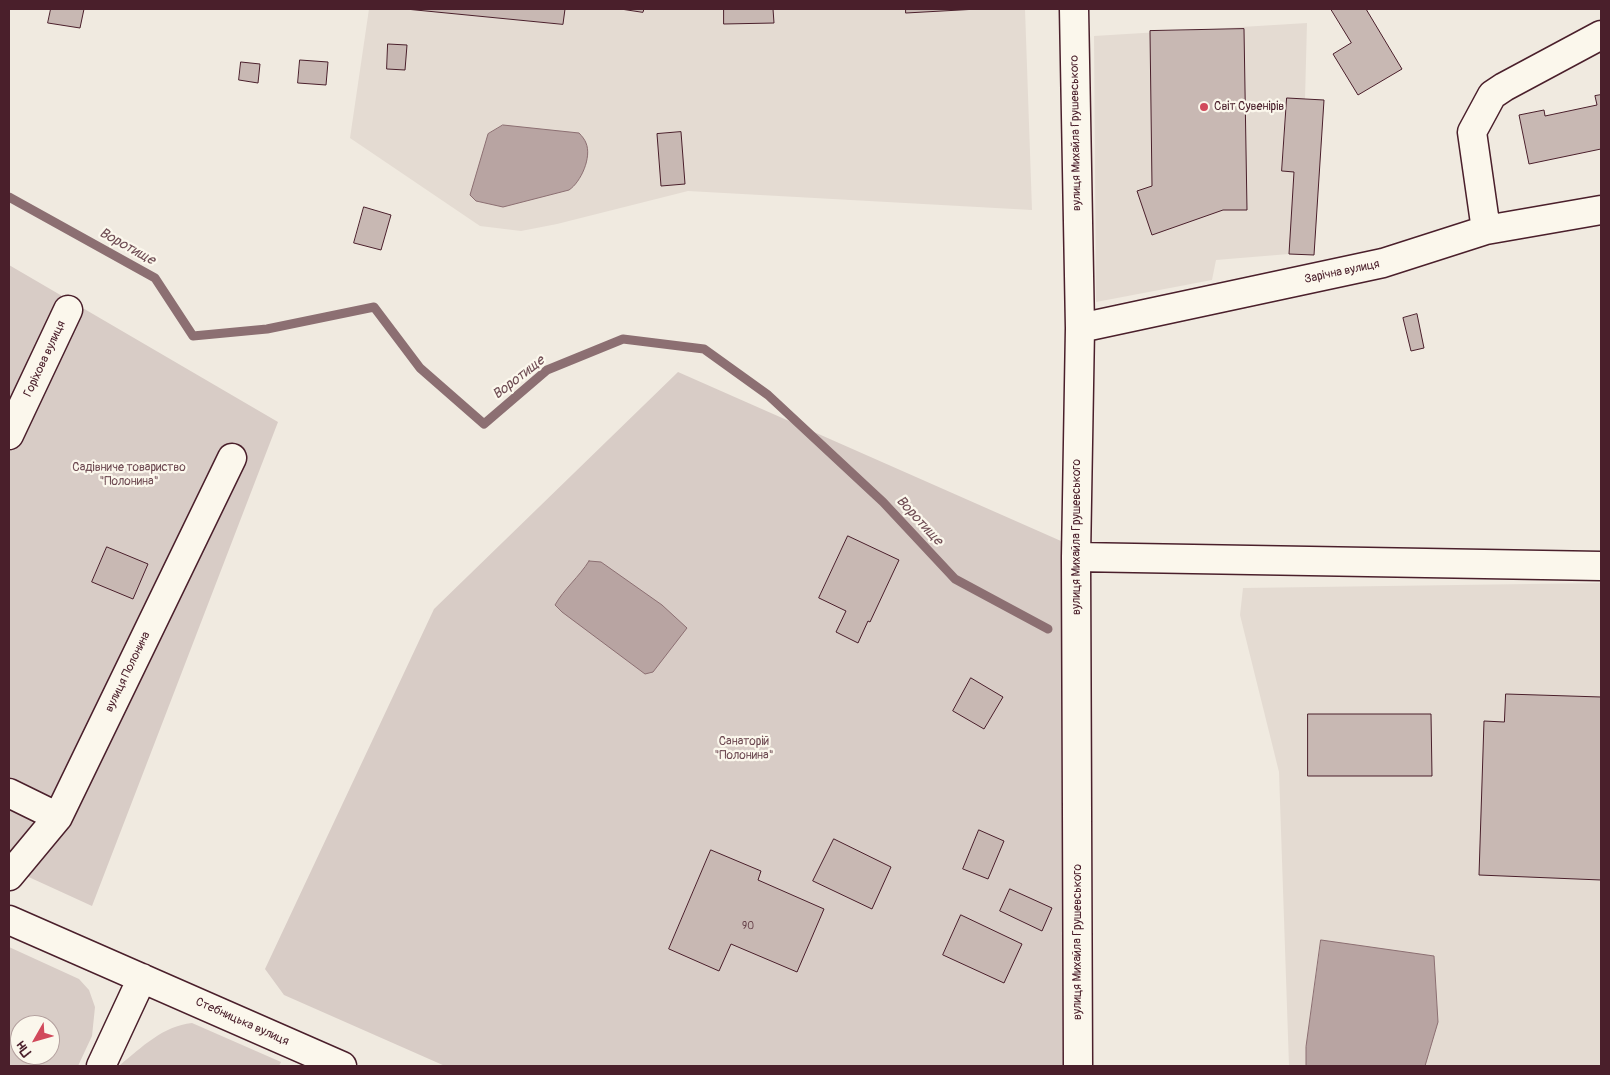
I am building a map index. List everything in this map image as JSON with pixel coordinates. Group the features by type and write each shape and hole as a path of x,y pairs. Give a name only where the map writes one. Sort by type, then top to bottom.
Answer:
{"street":[{"name":"вулиця Михайла Грушевського","path":"1074,9 1080,328 1076,557 1078,1066"},
{"path":"1486,230 1472,132 1484,109 1492,96 1504,87 1601,35"},
{"name":"Зарічна вулиця","path":"1080,328 1383,263 1486,230 1601,210"},
{"name":"Горіхова вулиця","path":"9,435 68,310"},
{"name":"вулиця Полонина","path":"9,876 58,817 232,458"},
{"path":"1076,557 1601,566"},
{"path":"9,792 58,817"},
{"name":"Стебницька вулиця","path":"9,920 142,978 298,1057 342,1066"},
{"path":"101,1066 142,978"}],"shaded area":[{"path":"369,9 1025,9 1032,210 688,191 557,224 521,231 480,226 350,138"},
{"path":"1307,23 1305,99 1324,100 1314,255 1289,254 1216,260 1212,280 1096,302 1094,36"},
{"path":"503,125 579,133 586,143 588,155 578,181 569,190 503,207 476,201 470,195 488,134"},
{"path":"589,561 601,562 662,605 687,628 653,672 645,674 555,605"},
{"path":"1601,583 1601,1066 1289,1066 1279,772 1240,615 1243,588"},
{"path":"1321,940 1434,956 1438,1022 1425,1066 1306,1066 1306,1047"}],"green space":[{"name":"Садівниче товариство \"Полонина\"","path":"9,265 278,422 92,906 9,868"},
{"name":"Санаторій \"Полонина\"","path":"678,372 1061,541 1063,1066 445,1066 284,995 265,969 434,609"},
{"path":"9,947 79,979 89,990 95,1007 92,1036 78,1066 9,1066"},
{"path":"192,1023 281,1062 279,1066 120,1065 153,1038 172,1028"}],"building":[{"path":"51,9 84,9 80,28 48,23"},
{"path":"406,9 565,9 563,24"},
{"path":"621,9 644,9 643,12"},
{"path":"724,9 773,9 774,23 724,24"},
{"path":"906,9 978,9 906,13"},
{"path":"1331,9 1366,9 1402,69 1358,95 1333,54 1351,43"},
{"path":"1244,29 1247,210 1223,210 1152,235 1137,191 1152,186 1150,31"},
{"path":"388,44 407,45 405,70 387,69"},
{"path":"300,60 328,62 326,85 298,83"},
{"path":"241,62 260,64 258,83 239,80"},
{"path":"1601,95 1601,149 1529,164 1519,115 1544,110 1545,116 1597,105 1595,96"},
{"path":"1287,98 1324,100 1314,255 1289,254 1294,172 1282,171"},
{"path":"681,132 685,184 661,186 657,134"},
{"path":"364,207 391,215 381,250 354,243"},
{"path":"1417,314 1424,348 1411,351 1403,318"},
{"path":"848,536 899,560 858,643 836,632 846,611 819,598"},
{"path":"107,547 148,564 133,599 92,582"},
{"path":"971,678 1003,697 984,729 953,711"},
{"path":"1506,694 1601,697 1601,880 1479,875 1484,721 1504,722"},
{"path":"1308,714 1431,714 1432,776 1308,776"},
{"path":"979,830 1004,841 988,879 963,869"},
{"path":"834,839 891,867 872,909 813,881"},
{"path":"711,850 761,871 758,880 824,909 797,972 731,944 719,971 669,949"},
{"path":"1010,889 1052,908 1042,931 1000,911"},
{"path":"961,915 1022,944 1004,983 943,955"}],"waterway":[{"name":"Воротище","path":"9,197 155,278 193,336 267,329 374,307 420,368 484,424 547,370 623,339 704,349 768,395 883,502 955,579 1048,629"}],"place":[{"name":"Світ Сувенірів","path":"1204,107"}]}
